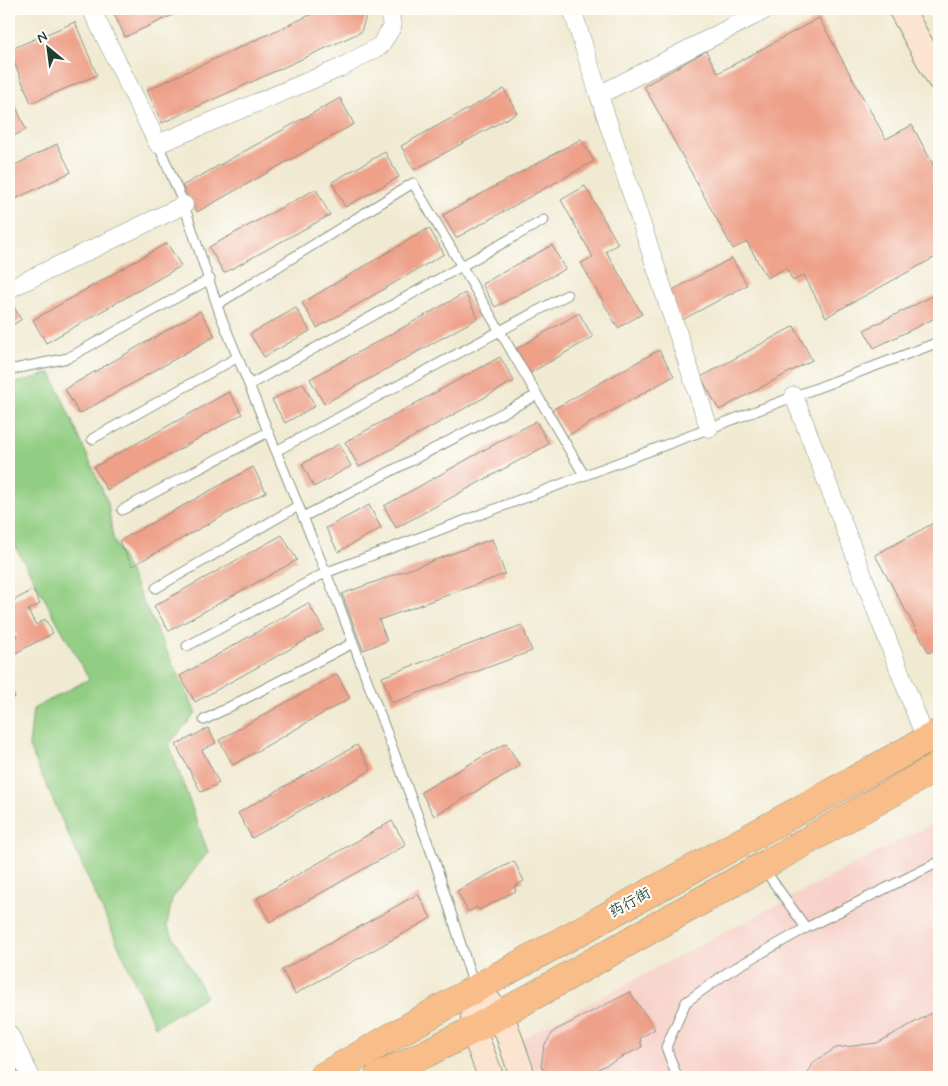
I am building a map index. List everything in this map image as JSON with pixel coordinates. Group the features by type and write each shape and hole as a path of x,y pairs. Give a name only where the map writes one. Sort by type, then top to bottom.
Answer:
{"main road":[{"name":"药行街","path":"322,1077 475,988 932,737"},
{"path":"378,1077 473,1030 939,766"},
{"path":"317,1077 349,1061"}],"street":[{"path":"91,9 158,144 340,68 380,46 392,27 389,9"},
{"path":"572,9 709,428"},
{"path":"599,95 767,9"},
{"path":"901,9 939,78"},
{"path":"9,289 184,205"},
{"path":"794,396 932,737"},
{"path":"475,988 501,1014 523,1077"},
{"path":"475,988 473,1030 491,1077"},
{"path":"9,1034 31,1077"}],"lane":[{"path":"158,144 184,205 218,304 249,385 353,643 436,862 475,988"},
{"path":"218,304 413,183 584,475"},
{"path":"249,385 544,220"},
{"path":"9,370 68,358 210,279"},
{"path":"276,451 567,295"},
{"path":"187,646 325,573 939,342"},
{"path":"92,439 238,356"},
{"path":"303,518 537,395"},
{"path":"122,510 268,432"},
{"path":"156,588 298,506"},
{"path":"204,720 353,643"},
{"path":"677,1077 666,1046 686,1002 728,972 806,928 939,862"},
{"path":"762,866 806,928"}],"shaded area":[{"path":"939,820 939,1077 538,1077 521,1039"}],"green space":[{"path":"51,373 108,503 113,538 196,713 169,744 208,852 172,899 167,926 206,996 155,1027 29,747 33,709 89,679 9,535 9,385"}],"building":[{"path":"112,9 186,9 125,37"},
{"path":"323,9 368,9 361,32 162,123 147,90"},
{"path":"819,18 886,139 912,125 939,176 939,255 826,317 804,275 793,281 786,268 767,278 747,242 733,249 644,86 706,51 718,73"},
{"path":"75,22 97,75 31,103 9,50"},
{"path":"504,89 517,113 414,170 401,146"},
{"path":"9,90 26,130 9,138"},
{"path":"340,98 354,124 197,212 182,186"},
{"path":"581,139 594,161 456,238 443,215"},
{"path":"57,144 71,172 9,202 9,168"},
{"path":"385,152 399,177 345,207 332,182"},
{"path":"585,186 618,244 606,251 642,314 618,328 581,263 593,257 561,200"},
{"path":"316,189 330,215 224,273 209,247"},
{"path":"429,228 444,254 317,328 302,303"},
{"path":"167,243 181,266 46,343 33,320"},
{"path":"552,245 565,269 495,307 482,284"},
{"path":"732,258 747,285 682,320 667,293"},
{"path":"465,293 478,318 324,404 310,379"},
{"path":"939,293 939,316 874,348 864,330"},
{"path":"11,301 21,320 9,327 9,302"},
{"path":"296,308 310,331 264,357 250,334"},
{"path":"200,311 215,336 79,414 65,389"},
{"path":"579,313 593,337 530,373 516,349"},
{"path":"794,326 812,360 719,410 701,377"},
{"path":"659,350 674,376 567,436 552,410"},
{"path":"500,357 514,381 359,467 345,442"},
{"path":"303,383 315,406 285,423 272,400"},
{"path":"229,392 242,414 107,490 94,467"},
{"path":"536,421 549,444 396,528 384,506"},
{"path":"339,444 351,466 314,487 302,464"},
{"path":"253,467 266,492 132,566 119,541"},
{"path":"369,505 381,528 338,552 326,528"},
{"path":"939,520 939,647 929,653 875,555"},
{"path":"282,535 297,560 169,631 154,606"},
{"path":"492,539 505,574 379,620 387,641 363,650 342,594"},
{"path":"33,590 40,604 28,610 36,625 45,619 53,633 12,655 9,641 17,636 9,621 9,603"},
{"path":"308,603 324,630 195,702 180,676"},
{"path":"522,625 532,651 392,703 382,677"},
{"path":"337,674 350,698 233,765 219,740"},
{"path":"9,686 15,697 9,700"},
{"path":"208,728 216,743 202,750 219,783 201,792 176,745"},
{"path":"506,743 520,766 434,816 421,792"},
{"path":"357,745 371,770 252,838 238,813"},
{"path":"392,821 406,845 270,922 257,898"},
{"path":"514,861 524,881 514,887 516,891 479,910 477,907 468,912 457,891"},
{"path":"418,894 431,918 295,994 282,970"},
{"path":"630,992 655,1029 640,1038 642,1047 594,1071 597,1077 547,1077 541,1066 544,1046 554,1031"},
{"path":"939,1009 939,1077 806,1077 814,1062 836,1048 877,1043"},
{"path":"9,1052 22,1077 9,1077"}]}
